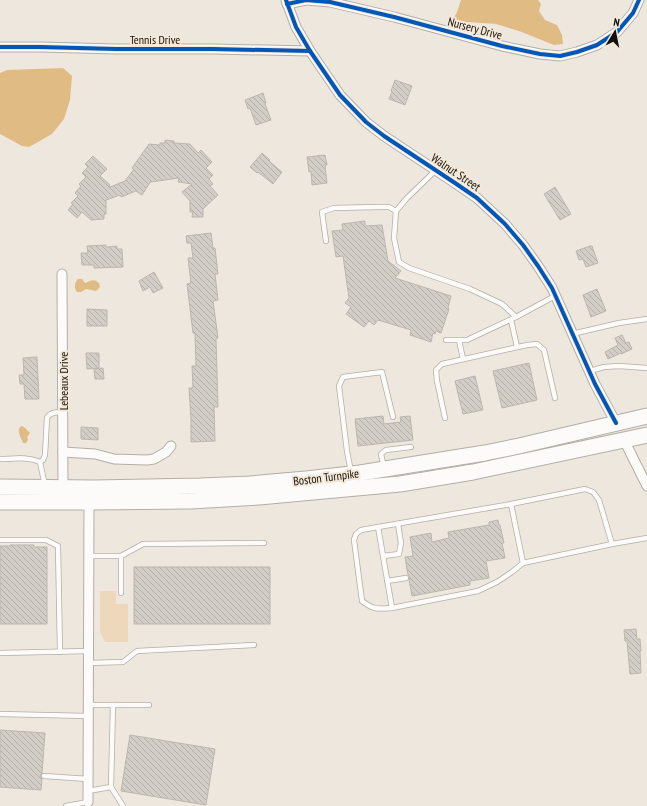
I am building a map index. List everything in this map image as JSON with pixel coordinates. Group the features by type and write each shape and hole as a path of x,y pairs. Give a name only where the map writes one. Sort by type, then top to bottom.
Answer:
{"highway":[{"name":"Boston Turnpike","path":"0,487 94,488 193,486 250,484 306,479 351,474 464,457 519,446 647,416"},
{"name":"Boston Turnpike","path":"0,502 225,500 400,484 473,472 647,435"}],"street":[{"name":"Nursery Drive","path":"286,2 306,0 330,2 394,17 502,46 540,54 560,56 597,45 617,32 633,13 636,1"},
{"name":"Walnut Street","path":"286,2 296,27 310,51 340,95 366,122 384,136 477,198 505,224 523,245 552,288 589,372 616,423"},
{"name":"Tennis Drive","path":"0,47 310,51"},
{"name":"Lebeaux Drive","path":"62,274 63,488"},
{"path":"624,440 647,486"},
{"path":"63,452 95,454 114,459 147,460 154,459 166,452 171,446"},
{"path":"89,502 89,804"}],"lane":[{"path":"436,170 407,198 396,212 394,238 399,262 409,268 470,289 502,304 514,318 517,347"},
{"path":"326,241 322,212 334,208 389,207 396,212"},
{"path":"446,340 467,340 514,318 555,296"},
{"path":"572,334 619,323 647,319"},
{"path":"459,340 463,359"},
{"path":"445,418 436,370 442,364 527,345 537,344 544,350 555,398"},
{"path":"589,372 604,367 619,366 647,368"},
{"path":"351,474 339,386 343,378 382,372 393,417"},
{"path":"40,462 44,460 45,455 47,418 49,414 63,412"},
{"path":"384,469 381,454 386,450 411,446"},
{"path":"0,459 25,458 34,459 40,462"},
{"path":"40,462 45,488"},
{"path":"612,544 600,500 594,492 585,489 511,504 360,530 356,534 354,540 362,601 369,607 377,609 392,608 478,591 502,579 523,563 647,538"},
{"path":"511,504 523,563"},
{"path":"383,556 399,554 401,543 398,524"},
{"path":"378,527 392,608"},
{"path":"0,540 46,540 58,546 60,652"},
{"path":"89,556 121,556 143,544 264,543"},
{"path":"121,556 121,593"},
{"path":"387,581 406,578"},
{"path":"88,663 123,662 137,651 254,646"},
{"path":"0,653 88,650"},
{"path":"88,705 149,705"},
{"path":"113,705 111,787 123,806"},
{"path":"0,714 88,716"},
{"path":"44,776 88,779"},
{"path":"88,791 111,787"},
{"path":"66,806 89,804"}],"shaded area":[{"path":"461,0 538,0 541,4 539,11 545,20 557,25 562,35 563,44 554,45 519,31 496,24 467,22 460,24 452,21"},
{"path":"63,68 72,76 70,100 64,119 52,134 29,147 22,146 0,134 0,73 7,70"},
{"path":"78,279 82,279 85,283 95,280 99,283 100,287 96,291 86,289 81,292 77,292 75,286"},
{"path":"21,426 30,433 27,437 28,440 26,443 23,443 19,434 19,429"},
{"path":"100,591 116,591 116,604 128,604 128,642 105,642 100,632"}],"building":[{"path":"395,80 412,86 405,105 389,99"},
{"path":"263,93 265,104 271,120 256,125 250,108 248,109 245,100"},
{"path":"165,140 174,141 174,143 190,144 198,153 201,150 212,162 206,168 213,175 209,179 213,184 210,186 218,195 203,209 203,217 192,217 193,212 190,212 190,201 182,192 192,184 178,182 179,178 151,181 142,195 136,191 121,197 120,195 106,200 106,214 104,214 104,219 91,220 82,212 77,218 68,210 73,204 71,203 78,196 75,193 81,186 79,184 86,177 82,173 88,167 85,164 93,156 107,169 100,176 109,184 110,187 125,181 134,169 132,168 149,144 160,145 160,143 165,143"},
{"path":"262,153 282,172 273,184 250,167"},
{"path":"325,155 327,165 325,165 327,183 312,185 311,171 309,172 307,157"},
{"path":"555,187 571,214 560,220 544,194"},
{"path":"365,221 365,226 382,225 388,261 401,271 395,278 451,296 449,309 441,333 436,331 435,334 433,333 431,342 410,335 411,330 378,320 374,325 369,321 364,327 346,314 351,307 345,303 349,298 343,256 336,257 332,231 343,230 342,224"},
{"path":"211,233 213,248 215,248 218,274 215,274 218,300 213,301 218,338 216,339 218,407 214,407 215,441 191,442 189,388 193,388 192,366 196,366 195,333 193,333 187,284 191,283 188,258 193,258 191,243 187,243 186,236"},
{"path":"106,245 106,247 117,246 117,249 122,249 123,267 94,268 94,265 82,265 81,253 88,253 87,246"},
{"path":"592,246 598,263 586,267 583,259 579,260 576,251"},
{"path":"154,272 163,288 153,293 150,287 143,291 139,281"},
{"path":"597,289 606,311 591,317 583,295"},
{"path":"87,309 107,310 107,326 87,326"},
{"path":"622,335 626,343 629,342 632,349 608,359 605,352 618,345 615,338"},
{"path":"86,353 99,353 99,368 87,369"},
{"path":"37,357 39,399 25,399 24,384 20,384 19,375 24,375 23,358"},
{"path":"529,363 537,400 502,408 493,371"},
{"path":"103,368 104,379 95,379 94,369"},
{"path":"475,376 483,410 463,414 455,381"},
{"path":"383,416 384,424 401,422 400,417 410,416 413,440 358,446 355,419"},
{"path":"81,427 98,428 98,440 81,439"},
{"path":"498,520 504,543 502,543 505,558 486,561 489,578 470,581 470,585 412,596 409,580 410,577 408,575 405,557 413,556 410,537 431,533 432,542 449,538 448,532 489,525 489,522"},
{"path":"34,545 34,547 47,547 47,624 0,624 0,546"},
{"path":"134,567 270,567 270,624 134,624"},
{"path":"636,629 637,639 640,639 641,673 630,674 627,641 625,641 624,630"},
{"path":"0,730 45,733 42,773 40,776 42,779 41,790 0,787"},
{"path":"130,735 215,749 206,805 121,791"}],"cycle path":[{"path":"286,0 296,27 310,51 340,95 366,122 384,136 477,198 505,224 523,245 552,288 595,384 616,423"},
{"path":"287,4 306,0 330,2 394,17 502,46 540,54 560,56 597,45 617,32 633,13 639,0"},
{"path":"0,47 310,51"}]}
